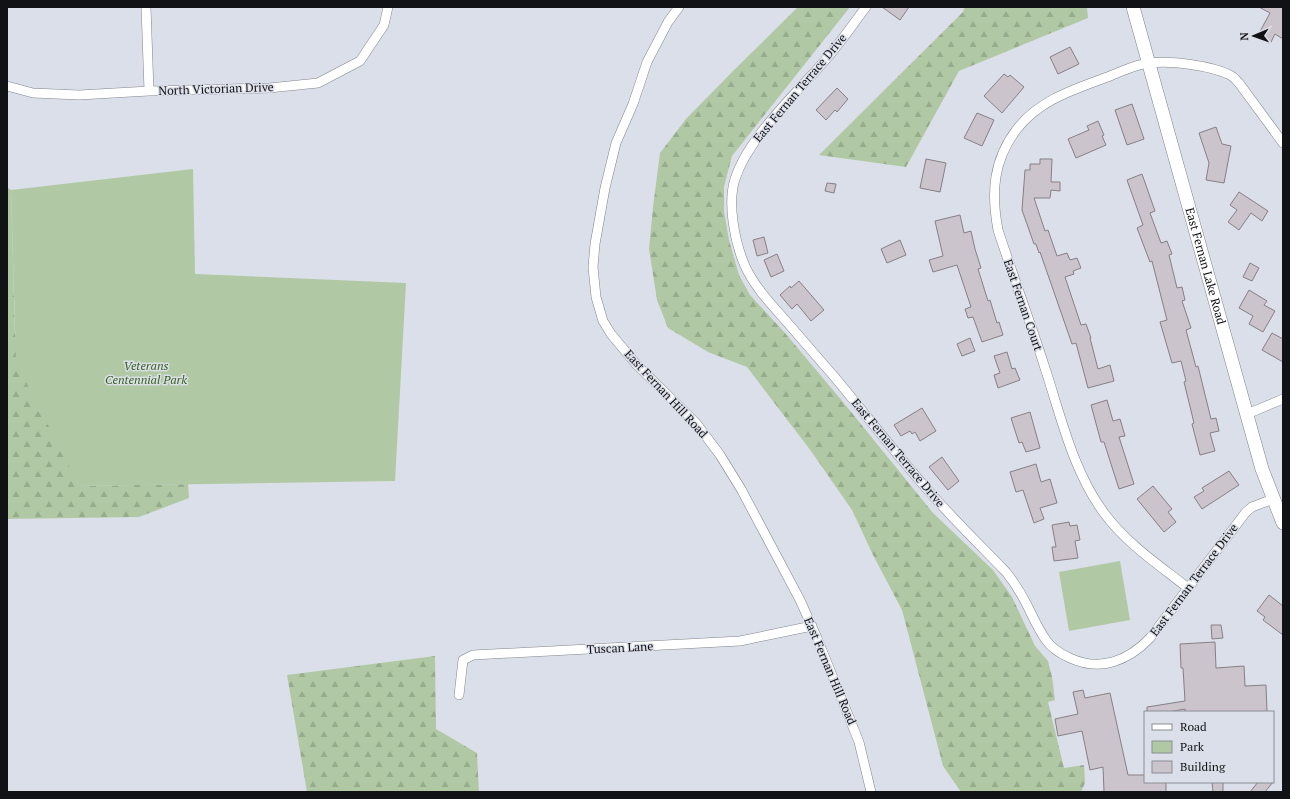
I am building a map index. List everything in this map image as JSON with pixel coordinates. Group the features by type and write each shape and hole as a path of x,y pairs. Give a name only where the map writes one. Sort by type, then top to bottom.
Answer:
{"street":[{"path":"146,7 149,91"},
{"name":"North Victorian Drive","path":"7,86 32,93 79,95 149,91 270,88 318,83 360,61 384,25 388,7"},
{"name":"East Fernan Hill Road","path":"679,7 668,22 647,62 634,101 616,143 605,188 595,244 594,267 596,297 604,321 612,334 636,364 696,423 720,455 741,489 812,626 859,742 871,792"},
{"name":"East Fernan Terrace Drive","path":"866,7 827,57 774,117 754,143 740,166 734,180 732,195 732,214 740,252 757,287 771,304 837,380 927,490 1006,572 1016,586 1045,639 1055,649 1077,661 1091,665 1098,665 1128,656 1150,638 1246,512 1252,507 1273,499"},
{"name":"East Fernan Lake Road","path":"1134,7 1262,469 1283,523"},
{"path":"1150,63 1184,64 1219,70 1232,76 1239,83 1283,144"},
{"name":"East Fernan Court","path":"1150,63 1063,94 1043,105 1031,114 1017,129 1006,146 999,164 994,184 995,214 998,230 1018,292 1084,480 1104,513 1124,536 1188,588"},
{"path":"1247,414 1283,399"},
{"name":"Tuscan Lane","path":"459,695 463,660 473,655 740,641 812,626"}],"green space":[{"path":"798,7 850,7 732,156 724,187 724,211 729,240 739,275 750,295 785,333 843,402 933,513 993,570 1012,597 1035,646 1048,661 1055,700 1048,702 1064,768 1084,765 1085,783 1081,792 961,792 943,766 902,610 873,555 852,510 811,451 747,367 708,352 668,328 657,300 649,249 660,153 686,119"},
{"path":"965,7 1087,7 1088,18 959,71 906,167 819,155 963,12"},
{"name":"Veterans Centennial Park","path":"193,169 195,274 406,283 395,481 79,486 16,362 11,190"},
{"path":"7,187 11,190 15,334 79,486 188,484 189,498 139,517 7,519"},
{"path":"1120,561 1130,620 1069,631 1059,572"},
{"path":"435,656 436,729 477,753 479,792 307,792 287,675"}],"building":[{"path":"882,7 909,7 900,20"},
{"path":"1259,7 1283,7 1283,39 1275,34 1270,44 1257,37 1270,13"},
{"path":"1070,47 1079,64 1058,74 1050,57"},
{"path":"1004,74 1008,77 1010,75 1024,87 1002,113 984,96"},
{"path":"837,88 848,99 837,112 835,110 826,120 816,110"},
{"path":"1132,104 1144,139 1127,145 1115,110"},
{"path":"977,113 994,120 982,146 964,138"},
{"path":"1098,121 1104,135 1102,136 1106,145 1076,158 1068,139 1089,130 1087,126"},
{"path":"1216,127 1222,144 1231,146 1224,183 1206,180 1209,163 1199,133"},
{"path":"926,159 946,163 940,192 920,188"},
{"path":"1040,159 1052,159 1051,182 1060,182 1060,191 1051,190 1050,198 1034,198 1045,231 1048,230 1057,256 1067,253 1070,260 1077,258 1081,268 1073,271 1074,274 1065,277 1081,325 1086,324 1091,338 1098,369 1110,365 1114,381 1088,388 1076,343 1072,344 1040,252 1039,253 1036,244 1034,244 1022,210 1025,170 1030,170 1030,164 1040,164"},
{"path":"1142,174 1155,211 1150,213 1161,243 1167,241 1172,254 1169,255 1177,288 1182,287 1185,300 1182,301 1191,328 1186,330 1196,367 1198,366 1211,419 1216,418 1219,431 1210,433 1215,451 1200,455 1192,424 1194,423 1184,382 1186,381 1181,361 1172,363 1160,322 1167,320 1152,261 1150,262 1137,228 1143,225 1127,180"},
{"path":"827,183 836,184 834,193 825,191"},
{"path":"1239,192 1268,211 1262,221 1251,213 1239,230 1228,222 1237,210 1230,205"},
{"path":"960,215 964,233 971,231 981,268 978,269 988,301 990,300 997,323 999,322 1003,335 982,342 973,317 968,318 965,309 971,307 957,265 933,272 929,260 943,256 935,221"},
{"path":"764,237 768,253 757,256 753,240"},
{"path":"900,240 906,255 887,263 881,249"},
{"path":"777,254 784,271 771,277 764,260"},
{"path":"1250,263 1259,268 1252,281 1243,277"},
{"path":"799,281 824,310 811,321 797,304 792,309 780,295 790,286 791,288"},
{"path":"1249,290 1267,301 1264,305 1275,311 1263,332 1249,324 1253,316 1239,308"},
{"path":"1272,333 1283,339 1283,362 1262,350"},
{"path":"970,338 975,351 962,356 957,344"},
{"path":"1007,352 1012,369 1015,368 1020,380 998,388 994,375 1000,373 994,356"},
{"path":"1107,400 1113,421 1120,419 1125,436 1119,437 1134,484 1119,489 1104,442 1101,442 1091,405"},
{"path":"922,408 936,431 920,441 915,432 912,434 910,431 901,436 894,425"},
{"path":"1030,412 1040,448 1026,452 1022,442 1019,443 1011,418"},
{"path":"942,457 959,481 948,490 929,467"},
{"path":"1036,464 1041,482 1050,479 1057,503 1040,508 1044,519 1034,523 1023,490 1016,492 1010,472"},
{"path":"1229,471 1239,485 1202,509 1194,497 1204,491 1202,488"},
{"path":"1153,486 1172,509 1168,512 1176,522 1164,532 1137,499"},
{"path":"1069,522 1070,526 1077,525 1080,540 1075,541 1078,558 1054,561 1052,547 1056,547 1052,525"},
{"path":"1269,595 1283,606 1283,635 1263,620 1265,617 1257,611"},
{"path":"1211,625 1221,625 1223,638 1212,639"},
{"path":"1215,642 1216,668 1244,666 1245,686 1266,685 1267,711 1185,711 1185,709 1174,711 1147,711 1147,707 1185,701 1180,644"},
{"path":"1083,690 1085,698 1110,693 1128,775 1144,775 1144,783 1166,783 1166,792 1104,792 1103,767 1090,770 1082,731 1058,736 1055,719 1078,714 1073,692"},
{"path":"1212,783 1223,783 1223,792 1213,792"},
{"path":"1257,783 1272,783 1265,792 1250,792"}]}
